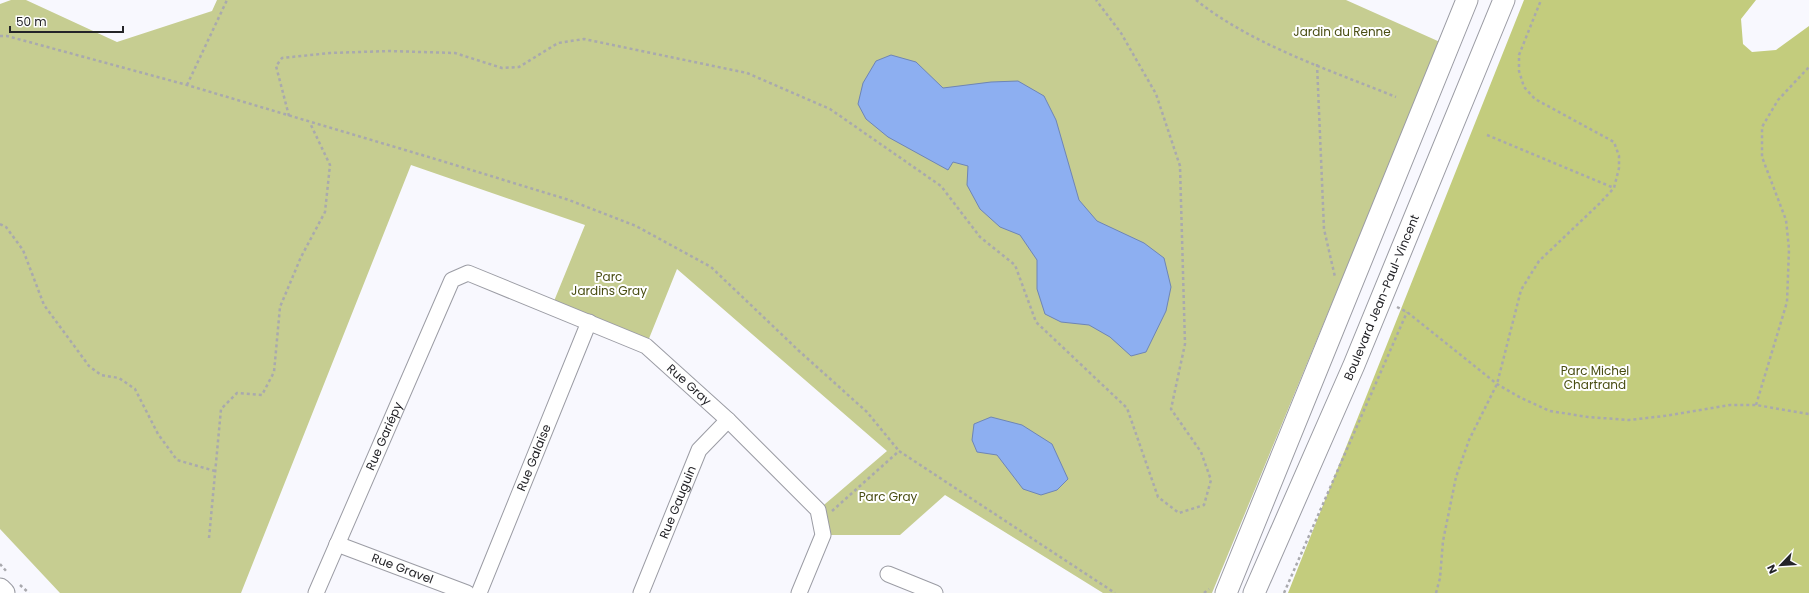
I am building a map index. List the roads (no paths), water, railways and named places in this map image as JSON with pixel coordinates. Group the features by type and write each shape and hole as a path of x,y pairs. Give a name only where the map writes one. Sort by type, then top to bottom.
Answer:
{"street":[{"path":"1220,589 1467,0"},
{"name":"Boulevard Jean-Paul-Vincent","path":"1254,593 1354,365 1504,0"},
{"name":"Rue Gray","path":"452,280 468,273 646,346 728,420 818,510 822,521 823,535 799,593"},
{"name":"Rue Gariépy","path":"316,593 452,280"},
{"name":"Rue Galaise","path":"479,593 589,322"},
{"name":"Rue Gauguin","path":"641,593 699,450 728,420"},
{"name":"Rue Gravel","path":"337,544 467,593"},
{"path":"888,574 935,593"},
{"path":"0,589 4,593"}],"water":[{"path":"891,55 916,62 943,88 991,82 1018,81 1044,96 1056,120 1079,200 1097,221 1144,243 1164,258 1171,287 1166,311 1146,352 1131,356 1110,337 1089,325 1061,322 1045,314 1037,289 1037,260 1020,235 1000,227 980,209 967,185 968,166 953,162 948,170 888,137 866,119 858,104 863,83 876,61"},
{"path":"991,417 1022,425 1052,444 1068,479 1057,490 1041,495 1023,489 997,455 977,452 972,440 974,424"}],"park label":[{"name":"Jardin du Renne","path":"1342,32"},
{"name":"Parc Jardins Gray","path":"609,284"},
{"name":"Parc Michel Chartrand","path":"1595,378"},
{"name":"Parc Gray","path":"888,497"}]}
